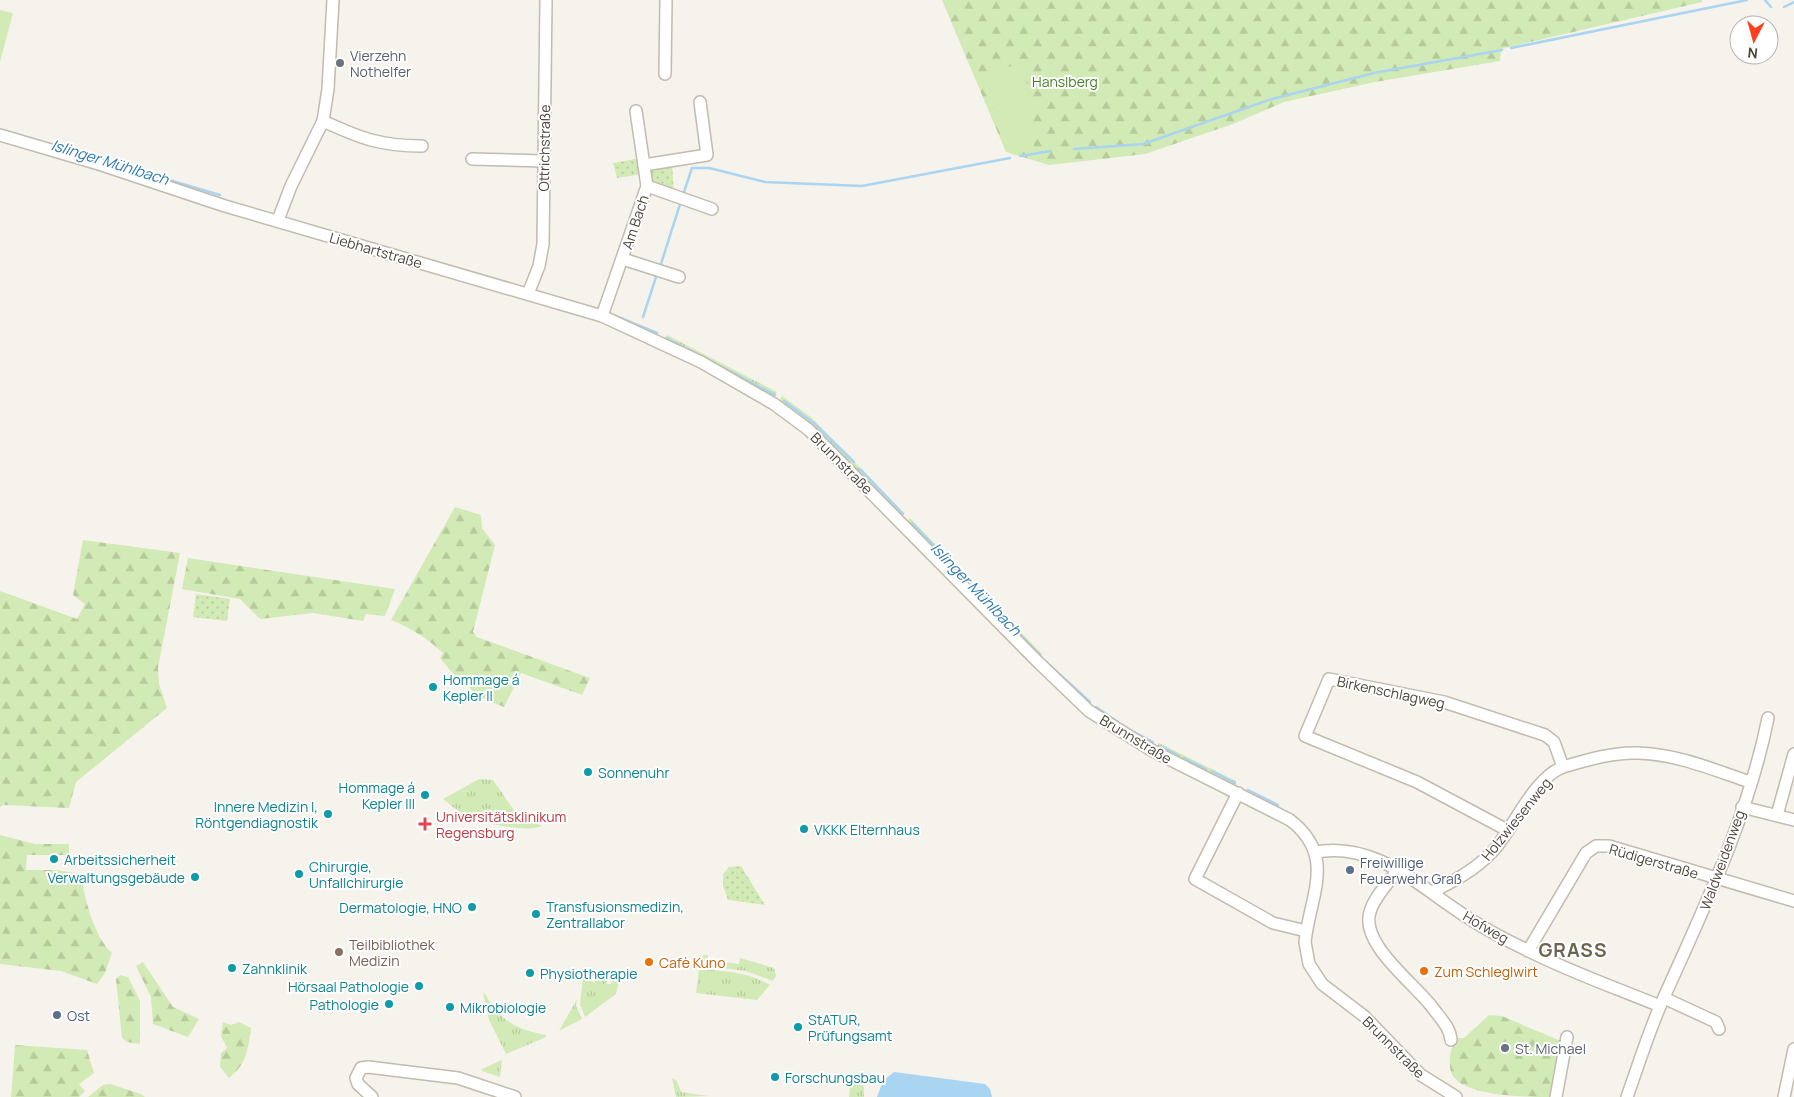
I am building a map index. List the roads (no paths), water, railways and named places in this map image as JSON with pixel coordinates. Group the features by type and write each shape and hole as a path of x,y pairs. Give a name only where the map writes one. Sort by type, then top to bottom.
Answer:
{"street":[{"path":"278,220 294,177 323,121 328,89 333,0"},
{"name":"Ottrichstraße","path":"528,294 539,266 543,244 546,0"},
{"path":"665,74 666,0"},
{"path":"644,165 707,155 700,102"},
{"name":"Am Bach","path":"603,313 647,186 636,111"},
{"path":"323,121 353,135 382,144 422,146"},
{"name":"Liebhartstraße","path":"0,135 528,294 603,313 701,362 743,387"},
{"path":"472,160 544,161"},
{"name":"Am Bach","path":"647,186 712,209"},
{"name":"Am Bach","path":"623,258 679,277"},
{"name":"Brunnstraße","path":"743,387 774,404 809,430 1088,711 1152,751 1290,820 1306,834 1315,852 1318,877 1306,931 1306,955 1322,984 1364,1016 1421,1075 1456,1097"},
{"name":"Birkenschlagweg","path":"1506,830 1417,782 1305,736 1329,679 1444,702 1545,735 1554,742 1563,767"},
{"name":"Waldweidenweg","path":"1627,1097 1662,1002 1717,879 1750,782 1768,718"},
{"name":"Holzwiesenweg","path":"1432,892 1467,874 1481,863 1494,850 1506,830 1544,782 1557,769 1614,754 1638,752 1680,760 1750,782"},
{"path":"1777,815 1794,754"},
{"path":"1238,793 1195,878 1273,923 1306,931"},
{"path":"1742,807 1794,820"},
{"name":"Rüdigerstraße","path":"1528,951 1586,853 1596,846 1609,846 1717,879"},
{"name":"Hofweg","path":"1315,852 1341,849 1371,856 1398,870 1466,917 1528,951 1662,1002"},
{"path":"1398,870 1370,910 1368,921 1370,932 1384,955 1419,990 1447,1026 1451,1040"},
{"path":"1717,879 1794,900"},
{"path":"1662,1002 1716,1022 1719,1029"},
{"path":"1556,1097 1567,1037"},
{"path":"1784,1097 1794,1050"},
{"path":"372,1097 358,1084 356,1078 361,1068 376,1067 458,1078 515,1097"}],"water":[{"path":"894,1072 985,1084 990,1089 992,1097 877,1097 883,1081"}],"waterway":[{"path":"1511,48 1747,0"},
{"path":"1765,0 1771,7"},
{"path":"1784,7 1794,2"},
{"path":"1074,149 1143,144 1272,99 1374,73 1502,50"},
{"path":"1020,156 1051,151"},
{"path":"683,195 692,168 709,168 765,182 862,186 1010,158"},
{"name":"Islinger Mühlbach","path":"128,168 220,195"},
{"path":"660,267 681,201"},
{"path":"643,317 657,274"},
{"name":"Islinger Mühlbach","path":"611,314 657,333"},
{"name":"Islinger Mühlbach","path":"666,338 680,345"},
{"name":"Islinger Mühlbach","path":"686,348 775,395"},
{"name":"Islinger Mühlbach","path":"784,401 815,424 854,462"},
{"name":"Islinger Mühlbach","path":"860,469 903,514"},
{"name":"Islinger Mühlbach","path":"912,523 1040,655"},
{"name":"Islinger Mühlbach","path":"1045,661 1090,702"},
{"name":"Islinger Mühlbach","path":"1096,707 1118,722"},
{"name":"Islinger Mühlbach","path":"1130,730 1153,742"},
{"name":"Islinger Mühlbach","path":"1160,746 1178,755"},
{"name":"Islinger Mühlbach","path":"1184,758 1206,769"},
{"name":"Islinger Mühlbach","path":"1212,771 1235,783"},
{"name":"Islinger Mühlbach","path":"1248,790 1278,805"}],"place":[{"name":"Vierzehn Nothelfer","path":"340,63"},
{"name":"Hommage á Kepler II","path":"433,687"},
{"name":"Sonnenuhr","path":"588,772"},
{"name":"Hommage á Kepler III","path":"425,795"},
{"name":"Innere Medizin I, Röntgendiagnostik","path":"328,814"},
{"name":"Universitätsklinikum Regensburg","path":"425,824"},
{"name":"VKKK Elternhaus","path":"804,829"},
{"name":"Arbeitssicherheit","path":"54,859"},
{"name":"Freiwillige Feuerwehr Graß","path":"1350,870"},
{"name":"Chirurgie, Unfallchirurgie","path":"299,874"},
{"name":"Verwaltungsgebäude","path":"195,877"},
{"name":"Dermatologie, HNO","path":"472,907"},
{"name":"Transfusionsmedizin, Zentrallabor","path":"536,914"},
{"name":"Teilbibliothek Medizin","path":"339,952"},
{"name":"Cafè Kuno","path":"649,962"},
{"name":"Zahnklinik","path":"232,968"},
{"name":"Zum Schleglwirt","path":"1424,971"},
{"name":"Physiotherapie","path":"530,973"},
{"name":"Hörsaal Pathologie","path":"419,986"},
{"name":"Pathologie","path":"389,1004"},
{"name":"Mikrobiologie","path":"450,1007"},
{"name":"Ost","path":"57,1015"},
{"name":"StATUR, Prüfungsamt","path":"798,1027"},
{"name":"St. Michael","path":"1505,1048"},
{"name":"Forschungsbau","path":"775,1077"}],"district":[{"name":"GRASS","path":"1573,950"}],"park label":[{"name":"Hanslberg","path":"1065,81"}]}
